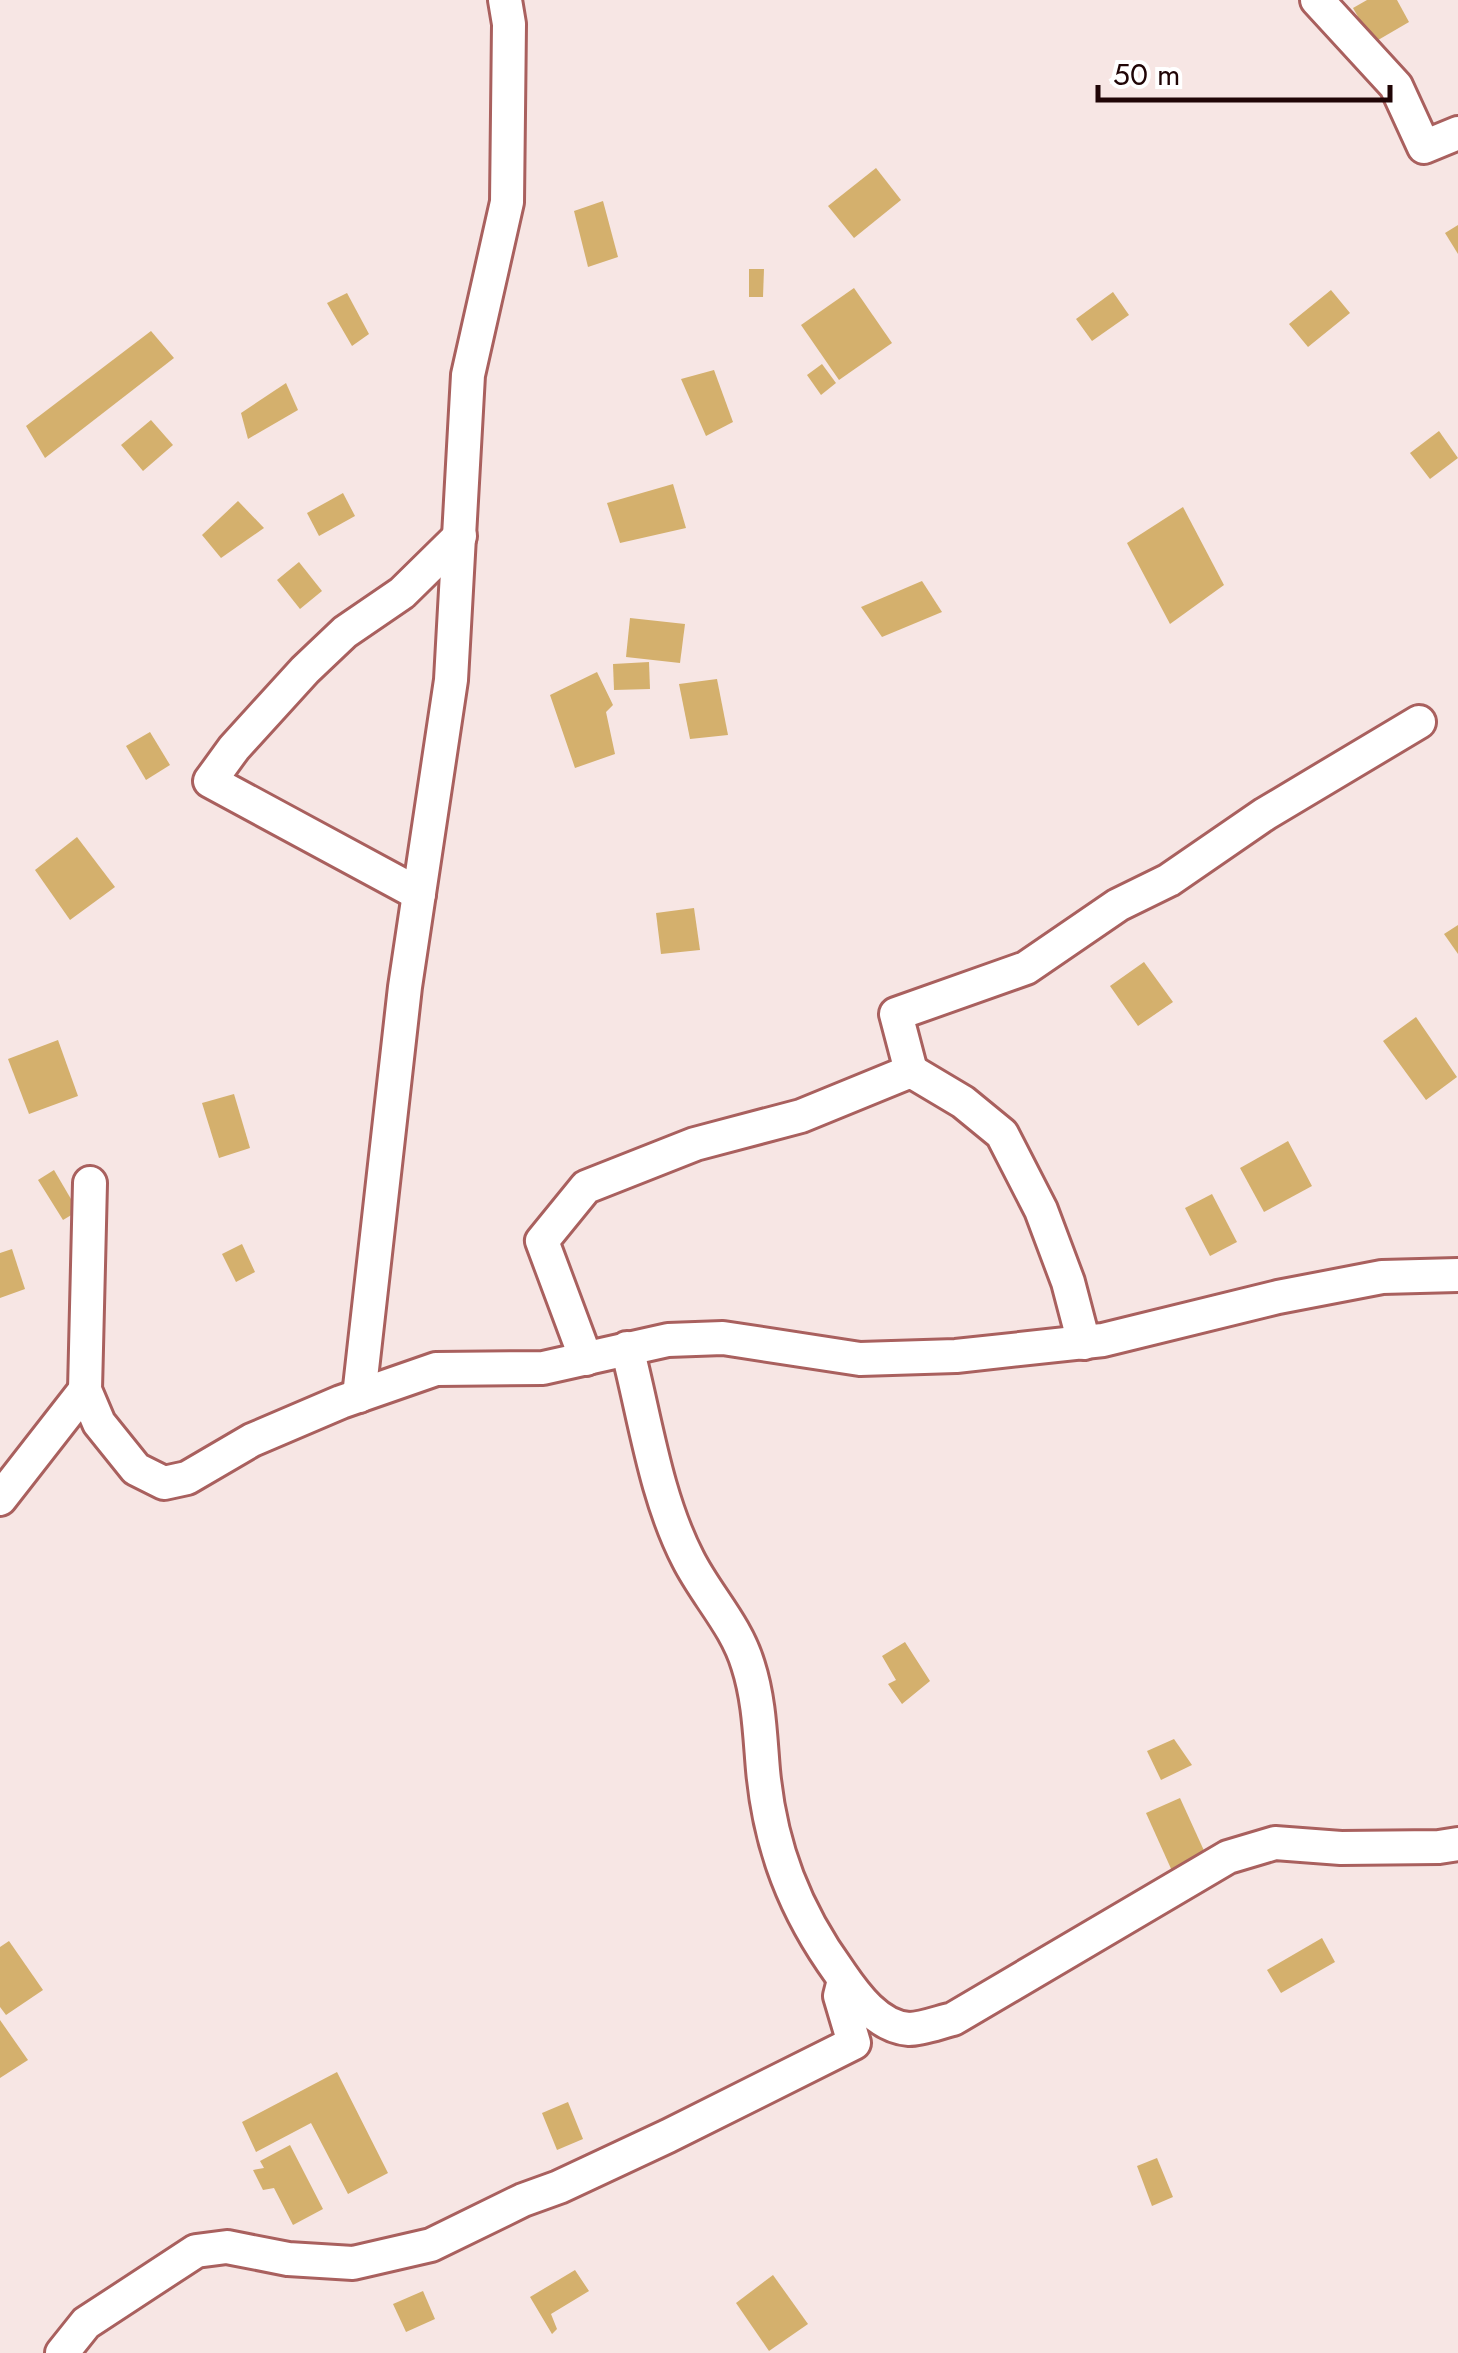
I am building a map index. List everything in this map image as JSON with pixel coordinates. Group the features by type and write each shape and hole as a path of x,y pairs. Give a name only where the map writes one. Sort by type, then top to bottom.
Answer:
{"street":[{"path":"359,1396 405,987 450,680 468,375 507,202 505,0"},
{"path":"1317,0 1396,86 1424,147 1458,132"},
{"path":"419,894 210,781 234,748 305,670 345,632 402,593 460,536"},
{"path":"1084,1342 1068,1282 1040,1210 1002,1134 963,1102 912,1071 896,1014 1026,968 1118,905 1169,880 1265,814 1419,722"},
{"path":"586,1359 542,1241 586,1187 696,1144 801,1116 912,1071"},
{"path":"90,1183 85,1390 99,1423 136,1469 164,1483 186,1478 252,1440 359,1396 436,1370 544,1368 668,1340 723,1338 860,1358 956,1356 1084,1342 1382,1276 1458,1276"},
{"path":"626,1348 666,1504 688,1560 726,1616 748,1664 761,1731 770,1816 784,1876 821,1947 858,1999 884,2020 908,2029 953,2019 1228,1857 1275,1843 1341,1848 1458,1844"},
{"path":"0,1499 85,1390"},
{"path":"62,2353 86,2324 196,2251 227,2247 288,2259 353,2264 430,2246 668,2136 854,2043 840,1996 844,1980"}],"building":[{"path":"1367,0 1397,0 1409,22 1373,43 1353,8"},
{"path":"876,168 901,200 854,238 828,206"},
{"path":"603,201 618,257 588,267 574,211"},
{"path":"1458,225 1458,254 1445,233"},
{"path":"749,269 764,269 763,297 749,297"},
{"path":"854,288 892,343 839,380 801,325"},
{"path":"1331,290 1350,313 1308,347 1289,324"},
{"path":"1113,292 1129,315 1092,341 1076,319"},
{"path":"347,293 369,334 352,346 327,303"},
{"path":"151,331 174,358 45,458 26,426"},
{"path":"822,364 836,383 821,395 807,375"},
{"path":"714,370 733,422 706,436 681,379"},
{"path":"286,383 298,410 248,439 241,413"},
{"path":"151,420 173,445 143,471 121,445"},
{"path":"1439,431 1458,458 1430,479 1410,453"},
{"path":"673,484 686,528 620,543 607,503"},
{"path":"343,493 355,516 319,536 307,513"},
{"path":"238,501 264,528 221,558 202,535"},
{"path":"1183,507 1224,585 1170,624 1127,543"},
{"path":"299,562 322,591 300,609 277,580"},
{"path":"922,581 942,612 882,637 861,607"},
{"path":"630,618 685,624 680,663 626,657"},
{"path":"649,662 650,689 614,690 613,664"},
{"path":"597,672 613,705 606,712 615,754 575,768 550,695"},
{"path":"717,679 728,735 690,739 679,684"},
{"path":"150,732 170,765 146,780 126,746"},
{"path":"77,837 115,887 70,920 35,870"},
{"path":"694,908 700,950 661,954 656,913"},
{"path":"1458,925 1458,954 1444,934"},
{"path":"1144,962 1173,1002 1138,1026 1110,986"},
{"path":"1416,1017 1457,1077 1426,1100 1383,1041"},
{"path":"58,1040 78,1096 29,1114 8,1059"},
{"path":"234,1094 250,1148 219,1158 202,1103"},
{"path":"1288,1141 1312,1186 1264,1212 1240,1168"},
{"path":"54,1170 78,1211 63,1220 38,1180"},
{"path":"1212,1194 1237,1242 1210,1256 1185,1208"},
{"path":"242,1244 255,1272 236,1282 222,1254"},
{"path":"12,1249 25,1289 0,1298 0,1253"},
{"path":"905,1642 930,1681 902,1704 888,1684 896,1680 882,1656"},
{"path":"1174,1739 1192,1765 1161,1780 1147,1751"},
{"path":"1180,1798 1211,1866 1177,1882 1146,1813"},
{"path":"1322,1938 1335,1962 1281,1993 1267,1970"},
{"path":"9,1941 43,1990 6,2015 0,2007 0,1947"},
{"path":"0,2020 28,2060 0,2078"},
{"path":"337,2072 388,2173 348,2194 311,2123 256,2152 242,2122"},
{"path":"568,2102 583,2139 557,2150 542,2113"},
{"path":"290,2145 323,2209 293,2225 274,2188 263,2190 253,2170 264,2168 260,2161"},
{"path":"1157,2158 1173,2197 1152,2206 1137,2166"},
{"path":"575,2270 589,2291 551,2314 557,2329 552,2334 530,2297"},
{"path":"773,2275 808,2324 769,2351 736,2303"},
{"path":"423,2291 435,2319 406,2332 393,2304"}]}
